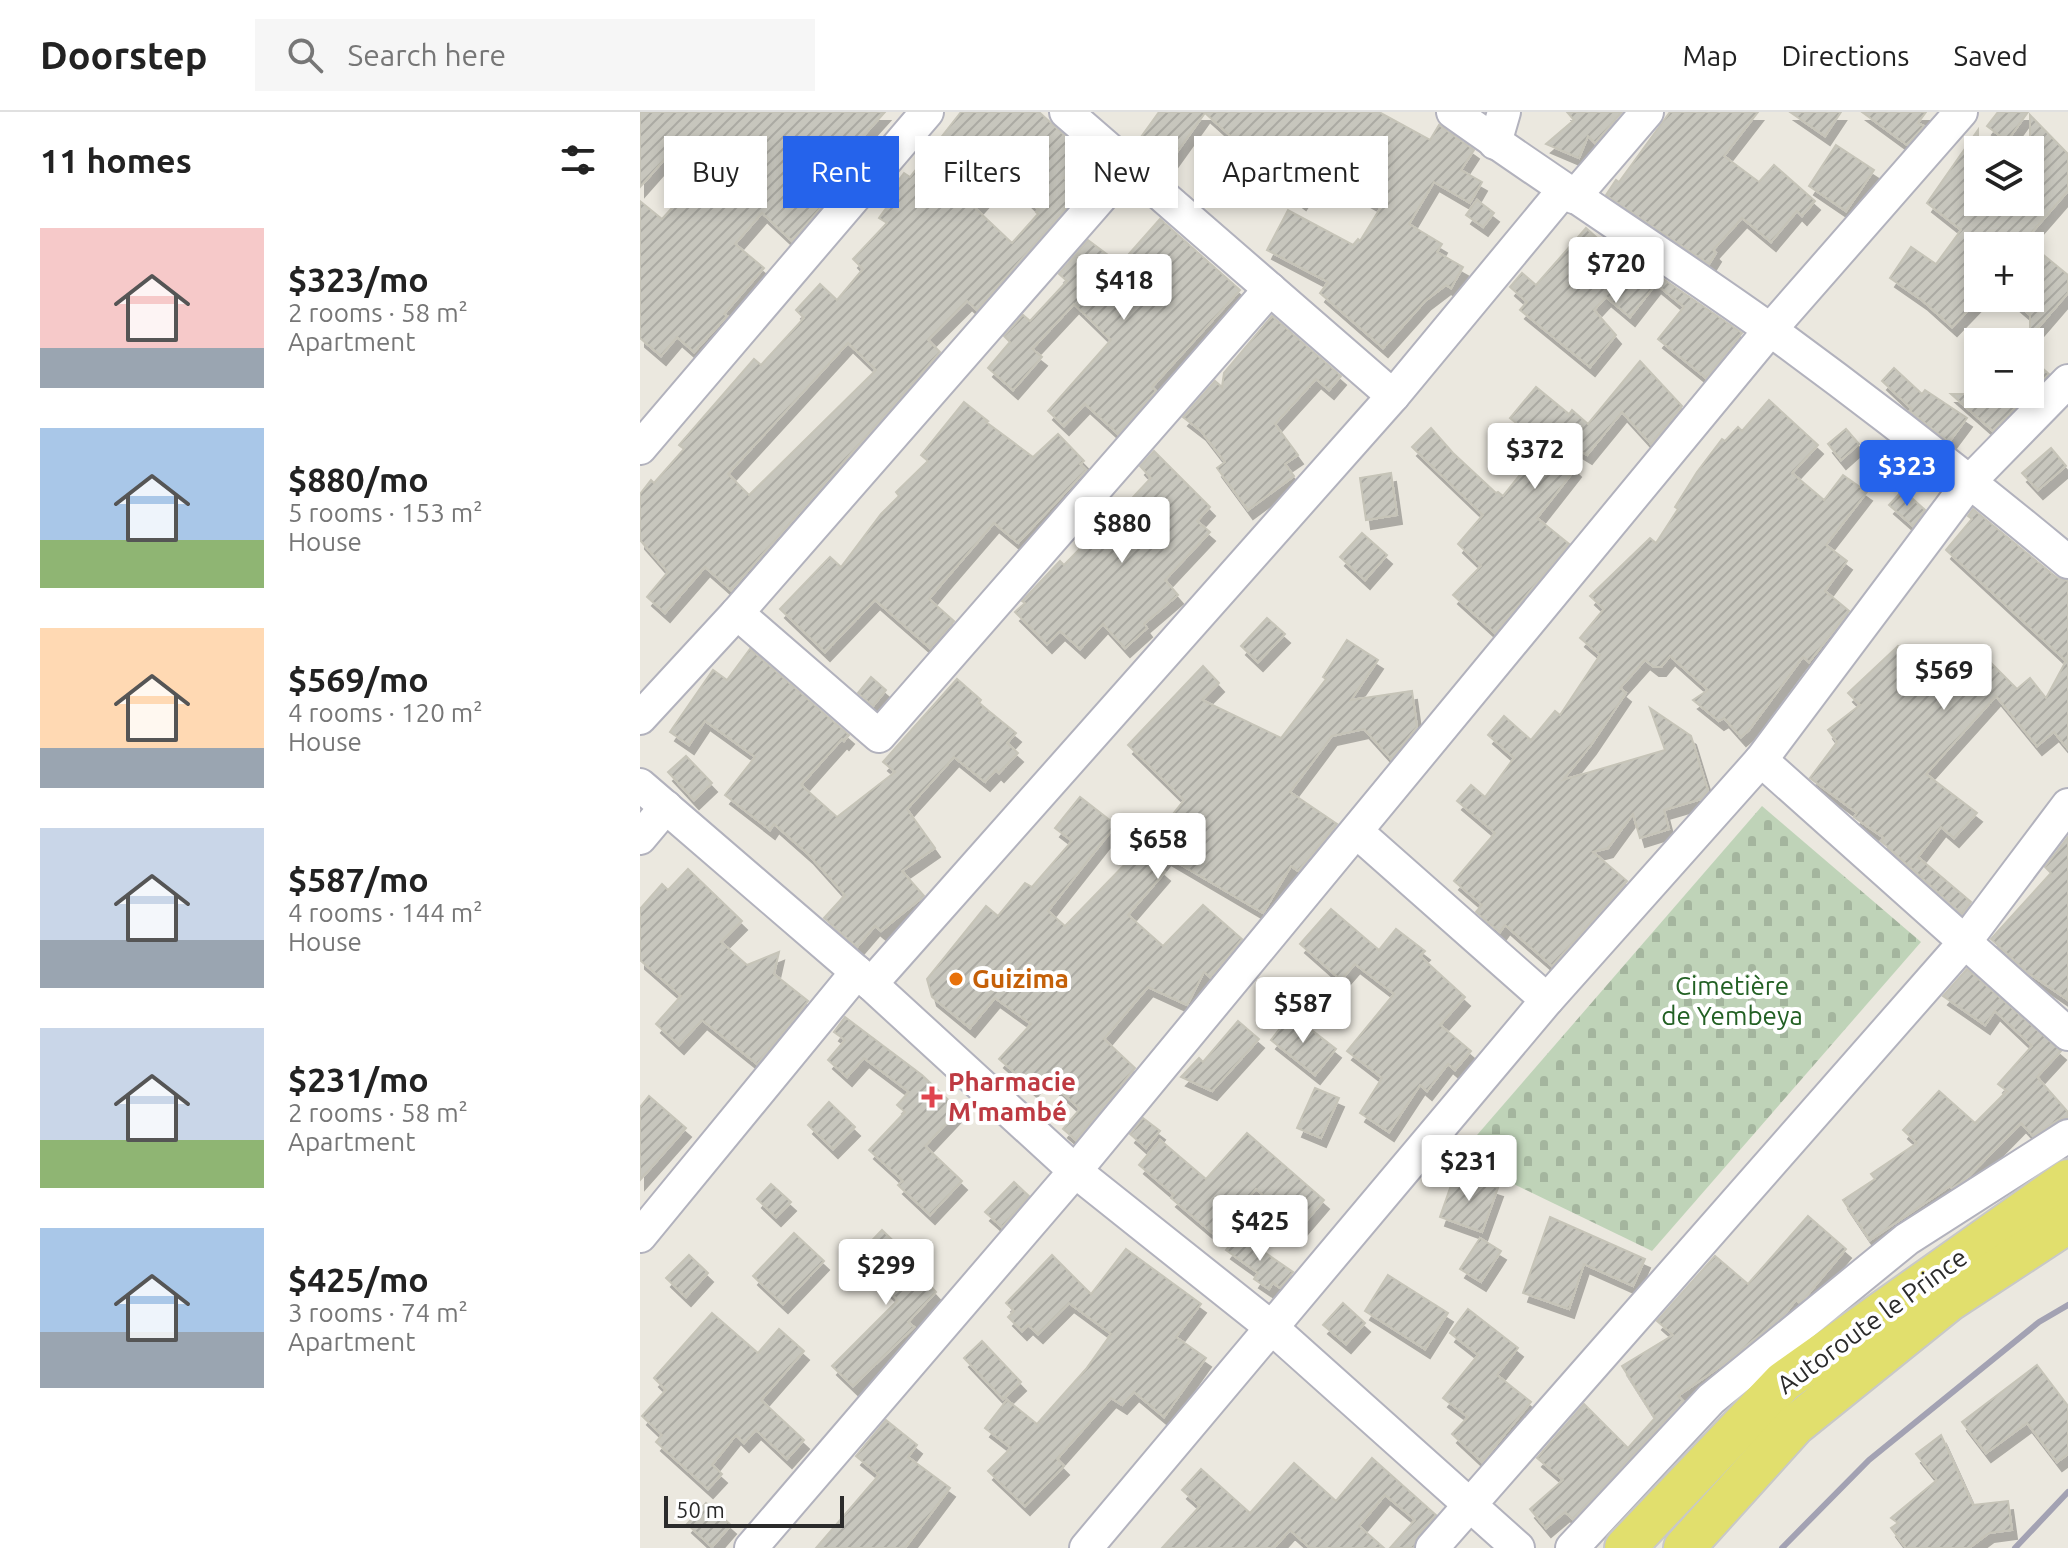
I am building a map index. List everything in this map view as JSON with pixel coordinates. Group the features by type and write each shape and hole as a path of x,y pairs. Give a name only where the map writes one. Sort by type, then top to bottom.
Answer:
{"main road":[{"name":"Autoroute le Prince","path":"1625,1548 1783,1382 2068,1180"},
{"name":"Autoroute le Prince","path":"1684,1548 1795,1425 1949,1301 2068,1223"}],"street":[{"path":"640,448 927,112"},
{"path":"1066,112 1094,136"},
{"path":"1453,112 1500,127 1568,194 1770,330 1971,480 2068,562"},
{"path":"640,1236 864,978 1393,396 1568,194 1647,112"},
{"path":"751,1548 1075,1171 1770,330 1961,112"},
{"path":"640,718 737,613 1091,208"},
{"path":"1176,208 1393,396"},
{"path":"737,613 879,736 1270,289"},
{"path":"1086,1548 1547,1000 1761,760 1971,480 2068,381"},
{"path":"1761,760 2068,1034"},
{"path":"640,785 864,978 1075,1171 1272,1328 1518,1548"},
{"path":"1432,1548 1964,943 2068,805"},
{"path":"640,838 666,807"},
{"path":"1357,832 1547,1000"},
{"path":"1572,1548 1711,1399 1907,1239 2068,1136"}],"green space":[{"name":"Cimetière de Yembeya","path":"1762,806 1921,942 1652,1251 1458,1157"}],"building":[{"path":"640,112 885,112 863,136 783,136 783,208 820,208 792,241 762,213 735,244 764,268 694,352 677,337 661,356 640,338 640,201 662,219 672,208 767,208 767,136 664,136 664,160 640,187"},
{"path":"961,112 1039,112 1065,136 1066,208 977,310 967,301 928,340 940,352 731,590 705,567 665,613 647,597 668,572 640,540 640,494 684,449 679,445 754,359 761,365 804,318 796,310 820,284 837,300 863,269 853,259 887,223 879,218 886,208 899,208 899,180 904,173 910,177 915,171 915,208 975,208 1012,243 1038,214 1037,208 1049,208 1049,136 942,136","holes":["848,343 876,370 749,495 728,474"]},
{"path":"1159,112 1379,112 1430,140 1439,125 1474,150 1461,170 1482,182 1470,203 1434,182 1409,224 1442,244 1437,252 1463,267 1451,288 1446,285 1425,301 1383,348 1320,293 1328,282 1267,250 1288,210 1353,245 1358,239 1360,241 1380,208 1388,208 1388,136 1231,136 1205,113 1178,151 1178,136 1142,136"},
{"path":"1567,112 1622,112 1595,143 1588,136 1579,158 1546,144 1574,120"},
{"path":"1670,112 1758,112 1724,156 1759,182 1774,165 1815,201 1802,216 1797,211 1771,242 1742,218 1713,250 1716,253 1709,264 1606,195"},
{"path":"1790,112 1841,112 1825,136"},
{"path":"1862,112 1926,112 1918,123 1924,126 1907,145"},
{"path":"1998,112 2028,112 2011,136 2000,136 1987,126"},
{"path":"2030,115 2068,154 2068,191 2032,232 1964,232 1964,312 1966,312 1952,327 1923,301 1890,278 1911,247 1936,264 1961,230 1927,203 1964,150 1964,216 2044,216 2044,136 2030,136"},
{"path":"1836,145 1874,170 1846,211 1809,186"},
{"path":"1477,200 1494,213 1483,227 1466,215"},
{"path":"1160,219 1240,290 1152,387 1156,391 1118,434 1085,404 1064,426 1048,411 1111,340 1074,304 1032,349 1042,357 1013,390 988,368 1010,342 1004,336 1023,315 1030,321 1067,281 1059,274 1088,240 1120,264"},
{"path":"1586,228 1614,253 1618,248 1742,333 1706,378 1658,339 1684,307 1656,284 1630,317 1606,297 1594,310 1616,335 1590,367 1520,310 1527,302 1510,287 1522,273 1536,285"},
{"path":"2044,255 2068,275 2068,293 2038,328 2030,328 2030,315 2026,312 2044,312"},
{"path":"1272,316 1341,376 1329,390 1316,379 1275,424 1298,455 1285,464 1294,476 1248,510 1217,468 1225,462 1201,431 1183,417 1215,381 1222,387 1224,373"},
{"path":"1640,361 1682,406 1651,444 1622,412 1587,455 1554,435 1548,443 1576,468 1537,518 1569,544 1495,633 1453,595 1481,566 1458,544 1483,515 1412,447 1431,428 1453,453 1503,496 1544,445 1510,418 1536,387 1569,414 1572,410 1588,424"},
{"path":"1894,368 1922,394 1925,390 1967,418 1949,442 1910,411 1912,409 1882,381"},
{"path":"1951,394 1964,394 1964,405"},
{"path":"1769,400 1818,445 1792,473 1824,500 1843,475 1867,492 1826,545 1847,561 1825,591 1849,611 1809,662 1803,657 1741,737 1724,718 1719,721 1693,700 1708,690 1670,656 1661,667 1654,667 1645,660 1620,688 1626,693 1563,780 1665,750 1650,708 1691,736 1708,791 1701,799 1664,810 1669,829 1640,838 1633,814 1608,848 1593,852 1627,881 1552,966 1505,925 1500,932 1484,919 1476,912 1482,905 1454,881 1495,833 1457,801 1471,785 1485,797 1514,758 1488,735 1504,716 1531,740 1555,711 1560,715 1600,655 1580,638 1604,609 1590,596 1650,538 1656,543 1697,472 1722,439 1725,441 1738,427 1742,431"},
{"path":"964,402 1033,457 1058,434 1084,461 1080,464 1086,470 1018,543 994,523 929,599 954,621 930,648 875,600 825,652 780,609 830,557 841,567 881,514 899,496 896,492 928,461 921,455"},
{"path":"1967,408 2015,408 1993,431"},
{"path":"1846,429 1859,444 1841,460 1828,444"},
{"path":"2051,448 2066,466 2038,490 2022,473"},
{"path":"1154,451 1210,507 1197,521 1210,532 1165,580 1178,595 1144,624 1147,628 1125,648 1103,624 1080,649 1060,631 1047,644 1015,612 1060,561 1064,565 1151,478 1140,466"},
{"path":"1391,473 1397,515 1366,520 1360,478"},
{"path":"1903,490 1925,510 1913,526 1889,505"},
{"path":"1973,509 2056,577 2068,581 2068,749 2054,732 2037,746 1996,696 1926,774 1977,813 1954,838 1941,827 1918,857 1971,902 1962,914 1881,841 1884,838 1854,817 1857,813 1810,778 1837,742 1828,730 1860,705 1848,693 1898,646 1927,671 1932,666 1956,687 1986,658 2017,689 2030,678 2046,698 2066,661 1946,550 1972,519 1968,516"},
{"path":"1362,533 1387,555 1365,580 1340,557"},
{"path":"1267,618 1285,634 1258,662 1241,646"},
{"path":"1347,640 1378,660 1351,700 1412,691 1417,727 1391,759 1364,729 1332,736 1290,792 1337,824 1298,871 1291,866 1263,913 1166,856 1158,866 1165,872 1128,915 1163,946 1203,905 1242,939 1210,977 1204,972 1187,1005 1148,987 1104,1039 1135,1068 1076,1140 1063,1129 1080,1109 1043,1075 1032,1088 999,1059 1031,1024 995,998 970,1028 932,997 927,979 986,906 998,916 1025,883 1032,887 1072,841 1055,828 1080,797 1116,825 1048,911 1065,926 1169,819 1184,800 1128,745 1203,666 1219,683 1202,700 1281,738 1326,679 1323,677"},
{"path":"750,649 849,735 801,785 837,817 895,772 883,762 957,679 981,700 979,703 1016,733 1007,743 1018,753 999,773 996,770 985,782 954,757 907,809 935,848 902,871 924,896 881,931 875,926 857,947 824,918 845,895 809,855 774,824 770,830 725,795 755,757 705,721 689,745 670,732 713,670 727,680"},
{"path":"871,677 886,690 873,706 858,693"},
{"path":"686,756 712,783 694,800 668,772"},
{"path":"2068,837 2068,1000 2027,972 1991,939 2051,873 2045,867"},
{"path":"688,869 742,921 721,942 747,965 779,952 774,974 808,1001 757,1064 702,1020 679,1045 656,1024 681,996 640,960 640,909 662,884 668,890"},
{"path":"1331,909 1379,950 1396,929 1425,951 1420,956 1465,997 1440,1025 1471,1051 1455,1070 1448,1064 1427,1091 1420,1085 1389,1132 1360,1113 1382,1078 1347,1051 1394,994 1355,964 1341,980 1300,944"},
{"path":"1967,969 2061,1051 2037,1077 2068,1112 2068,1117 2033,1136 2021,1123 1968,1177 1870,1240 1843,1200 1875,1179 1871,1174 1917,1143 1903,1130 1939,1091 1975,1123 2007,1091 1998,1084 2032,1046 1995,1011 1985,1025 1943,996"},
{"path":"1291,1014 1336,1049 1315,1075 1271,1040"},
{"path":"845,1017 922,1075 959,1110 925,1146 962,1181 930,1215 898,1185 903,1181 869,1150 905,1112 897,1105 909,1092 864,1058 847,1077 828,1060 845,1040 834,1032"},
{"path":"1238,1021 1259,1039 1212,1091 1181,1077 1199,1058 1203,1062"},
{"path":"1315,1088 1339,1098 1321,1138 1297,1128"},
{"path":"649,1096 686,1128 640,1180 640,1107"},
{"path":"829,1102 855,1127 833,1149 808,1125"},
{"path":"1143,1118 1160,1131 1146,1148 1130,1134"},
{"path":"1247,1133 1324,1200 1300,1228 1256,1189 1216,1236 1171,1198 1174,1195 1139,1165 1160,1140 1206,1179"},
{"path":"1455,1174 1498,1188 1482,1232 1440,1217"},
{"path":"1014,1182 1029,1196 1002,1227 985,1212"},
{"path":"771,1184 791,1202 776,1217 757,1199"},
{"path":"1808,1216 1846,1249 1803,1300 1796,1300 1784,1315 1725,1363 1678,1396 1683,1401 1573,1519 1565,1512 1546,1528 1530,1509 1563,1480 1537,1458 1584,1404 1628,1448 1655,1418 1622,1366 1673,1335 1657,1321 1715,1256 1748,1284"},
{"path":"1550,1217 1645,1259 1633,1286 1584,1264 1569,1309 1523,1293"},
{"path":"882,1230 906,1253 903,1256 936,1292 908,1322 914,1327 853,1386 832,1366 898,1300 855,1258"},
{"path":"794,1233 824,1261 783,1304 753,1276"},
{"path":"1238,1234 1293,1272 1280,1288 1273,1283 1269,1289 1254,1279 1258,1273 1226,1250"},
{"path":"1480,1238 1501,1251 1481,1282 1460,1269"},
{"path":"1126,1249 1201,1304 1176,1337 1206,1358 1164,1417 1134,1392 1122,1405 1111,1398 1057,1459 1064,1466 1025,1506 988,1471 1011,1448 985,1428 1007,1400 1037,1424 1086,1369 1111,1334 1069,1303 1038,1334 1028,1325 1022,1331 1008,1317 1014,1311 1006,1303 1052,1255 1091,1294"},
{"path":"689,1255 708,1273 686,1297 666,1278"},
{"path":"1388,1275 1448,1313 1425,1349 1365,1311"},
{"path":"1343,1303 1365,1323 1346,1344 1323,1325"},
{"path":"1468,1309 1518,1348 1497,1375 1531,1402 1482,1462 1452,1434 1468,1417 1443,1398 1478,1355 1450,1333"},
{"path":"712,1313 758,1353 779,1329 804,1351 761,1400 804,1440 787,1459 756,1430 744,1443 736,1435 712,1465 722,1474 708,1489 656,1442 662,1435 642,1416 666,1390 654,1378"},
{"path":"982,1341 1021,1382 1003,1399 964,1358"},
{"path":"2037,1365 2068,1406 2068,1454 2057,1462 2027,1423 1986,1453 1962,1422"},
{"path":"886,1420 917,1445 908,1457 950,1488 905,1548 816,1548 879,1475 856,1456"},
{"path":"1941,1435 1973,1505 2008,1501 2012,1530 1989,1533 1969,1548 1906,1548 1891,1528 1898,1523 1891,1518 1937,1480 1916,1454"},
{"path":"1372,1458 1436,1515 1417,1536 1414,1548 1390,1548 1415,1520 1385,1495 1359,1526 1384,1548 1310,1548 1290,1530 1274,1548 1162,1548 1200,1506 1182,1490 1201,1469 1250,1513 1294,1463 1336,1501"},
{"path":"706,1503 731,1525 712,1547 687,1524"}],"railway":[{"path":"1782,1548 1869,1460 2039,1322 2068,1305"},
{"path":"2015,1548 2068,1492"}],"place":[{"name":"Guizima","path":"956,979"},
{"name":"Pharmacie M'mambé","path":"932,1097"}]}
